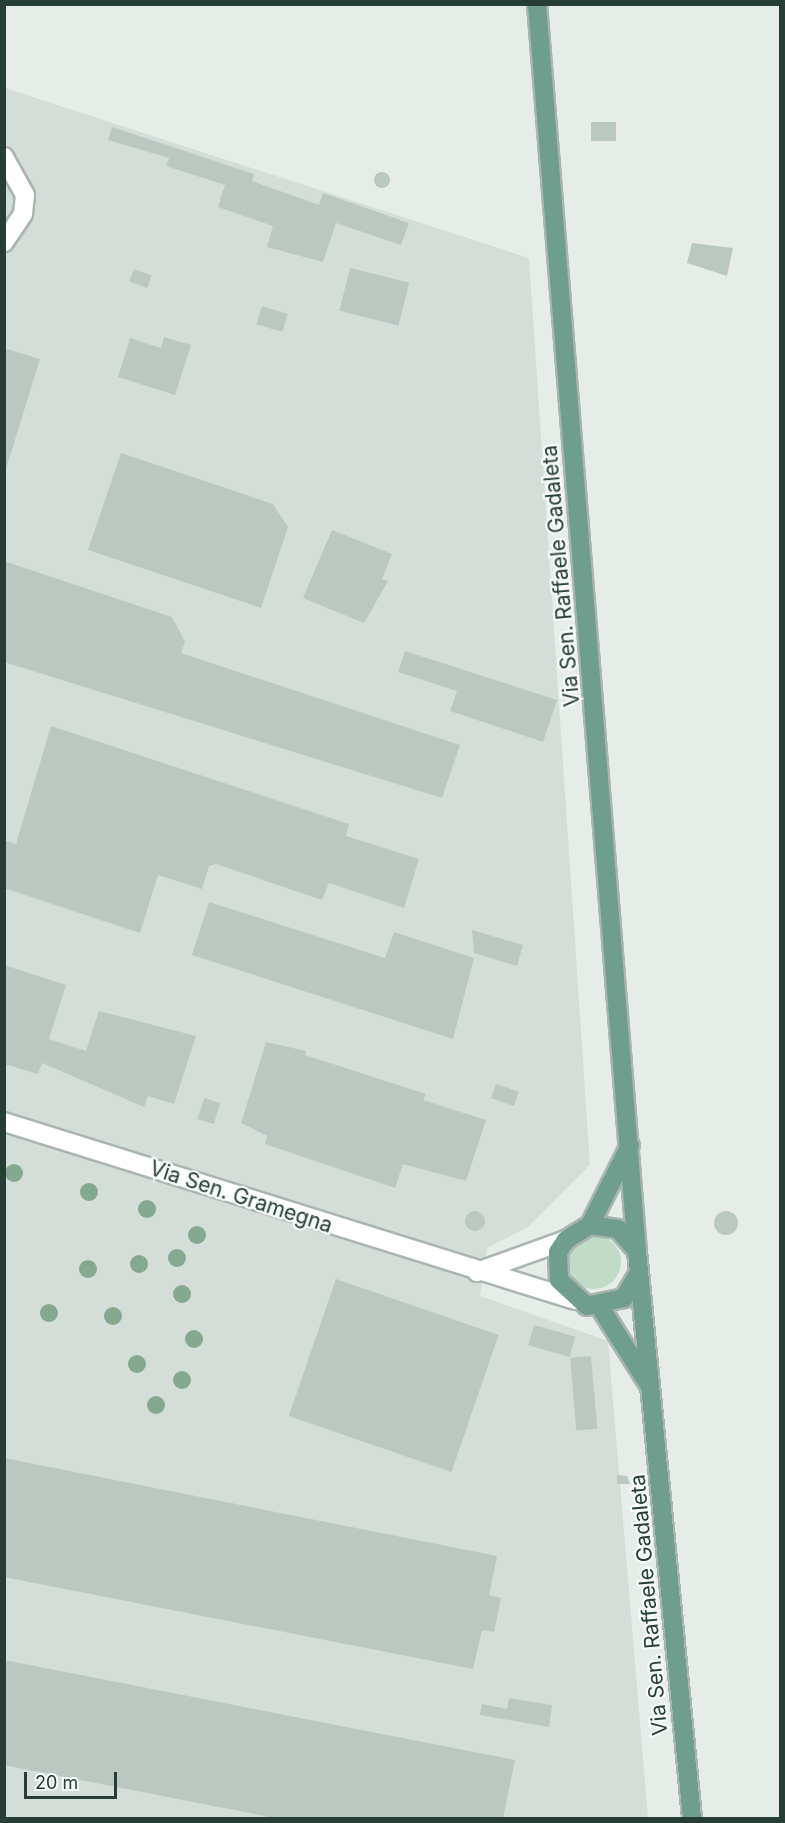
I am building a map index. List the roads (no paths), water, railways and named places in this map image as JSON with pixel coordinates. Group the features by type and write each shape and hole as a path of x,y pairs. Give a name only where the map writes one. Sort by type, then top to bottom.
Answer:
{"main road":[{"name":"Via Sen. Raffaele Gadaleta","path":"537,4 631,1143 637,1276 651,1387 692,1818"},
{"path":"631,1143 590,1225 566,1240 556,1266 565,1292 575,1300 600,1307 624,1298 637,1276"},
{"path":"590,1225 618,1229 637,1251"},
{"name":"Via Sen. Raffaele Gadaleta","path":"600,1307 651,1387"}],"street":[{"path":"4,157 25,195 23,214 4,242"},
{"name":"Via Sen. Gramegna","path":"4,1122 477,1272 575,1300"},
{"path":"477,1272 566,1240"}]}
